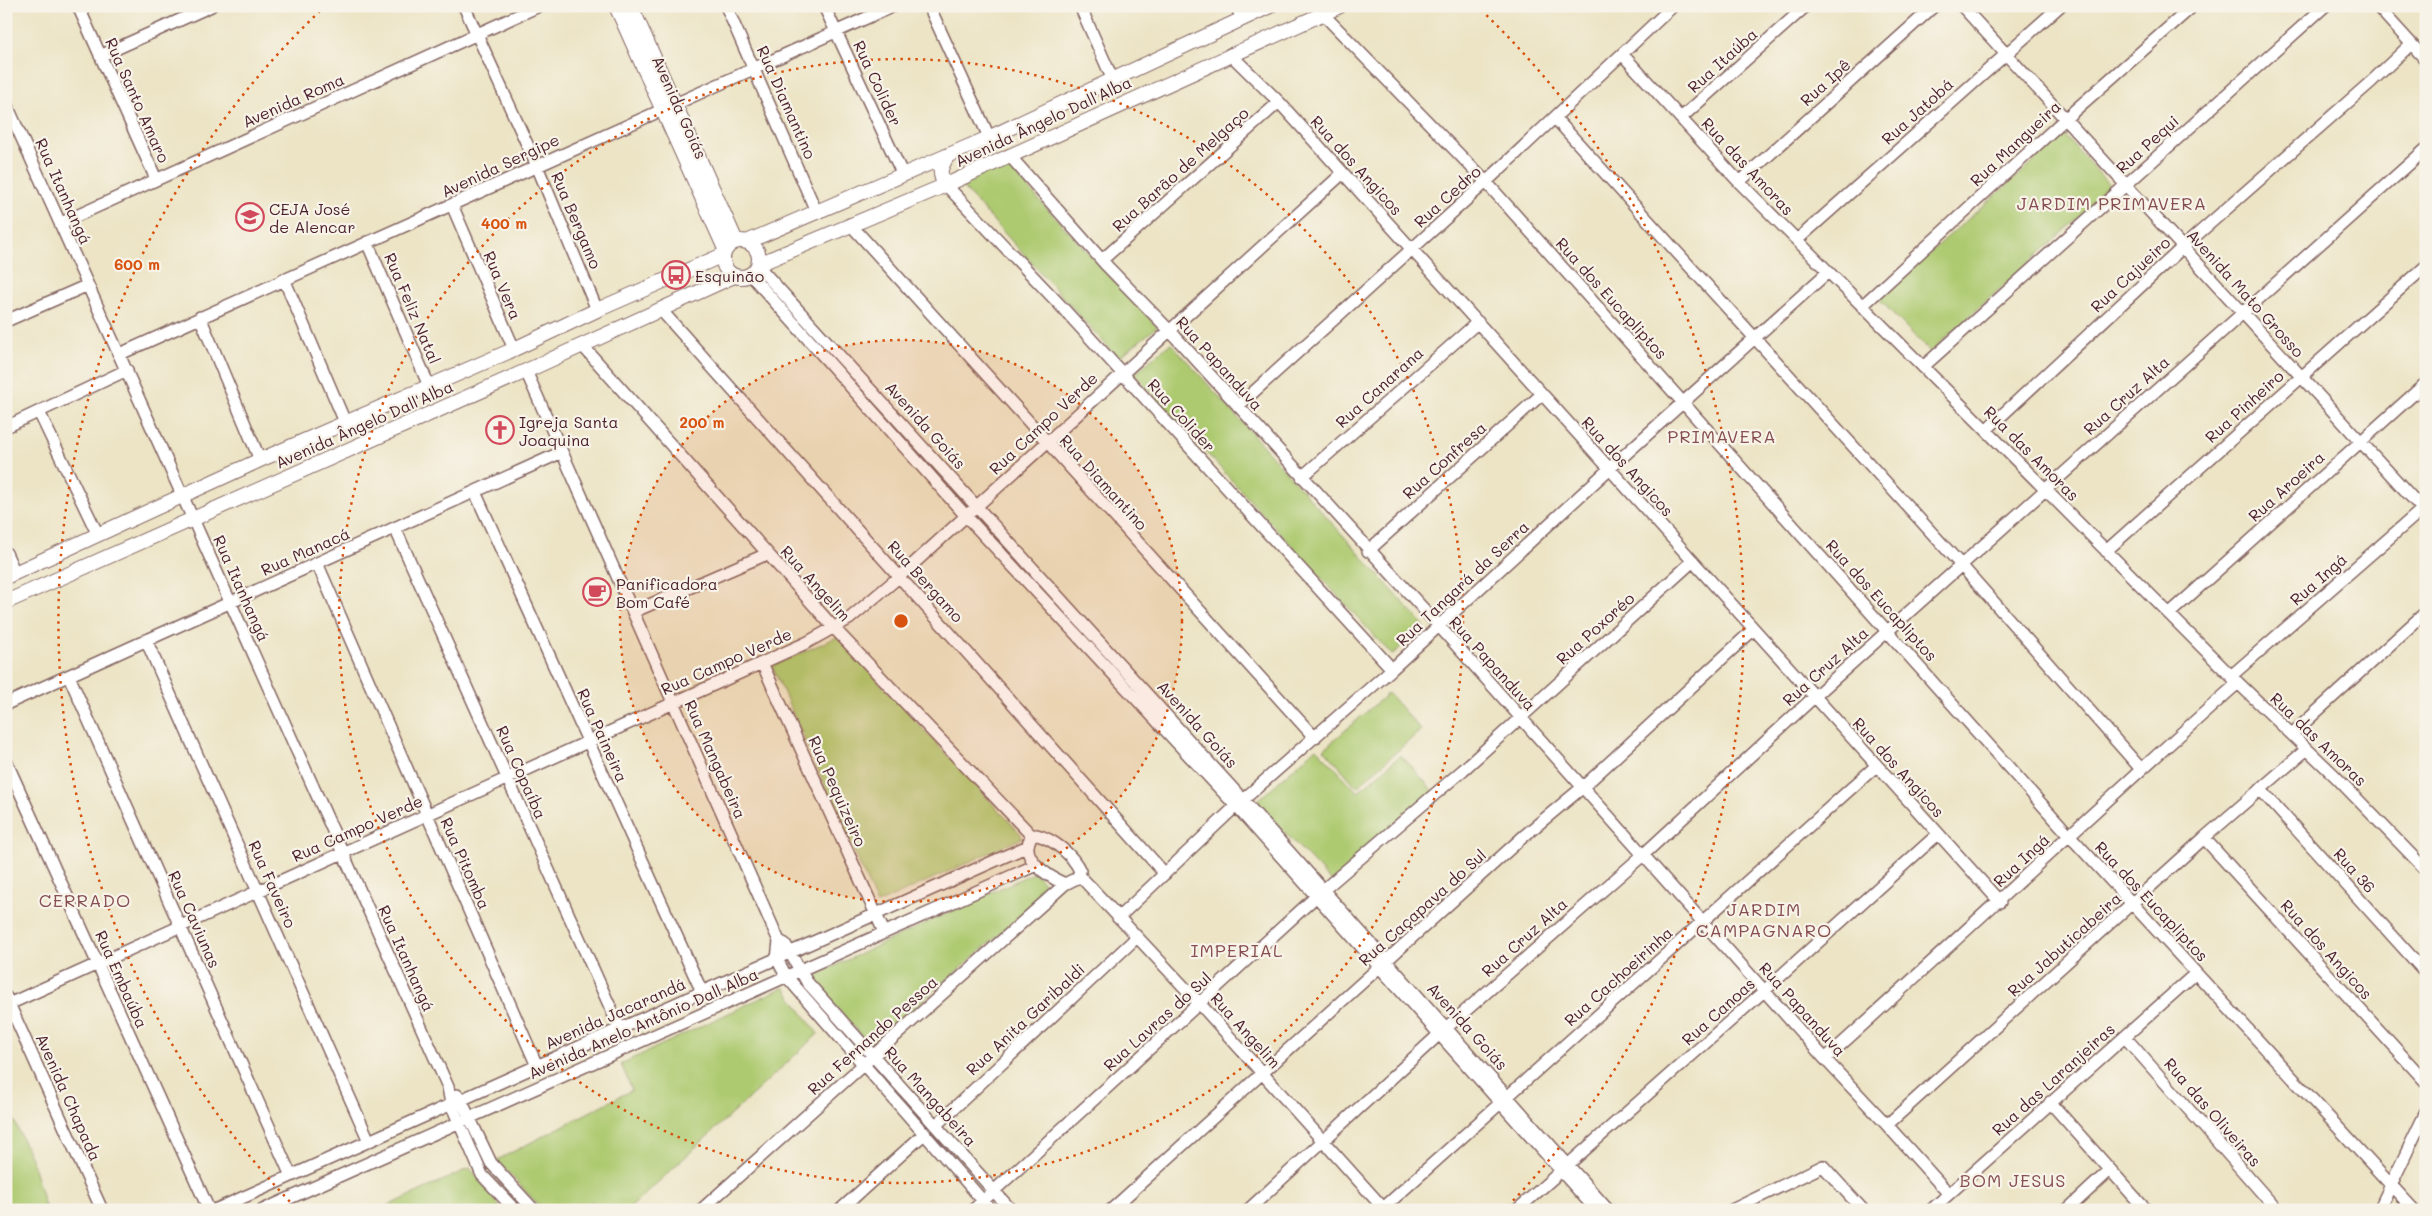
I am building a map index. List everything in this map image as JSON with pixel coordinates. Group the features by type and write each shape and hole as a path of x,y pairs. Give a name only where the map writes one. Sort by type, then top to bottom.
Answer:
{"main road":[{"name":"Avenida Goiás","path":"616,6 743,241"},
{"name":"Avenida Goiás","path":"630,6 724,252"},
{"name":"Avenida Ângelo Dall'Alba","path":"743,241 989,138 1112,78 1239,12 1270,6"},
{"name":"Avenida Ângelo Dall'Alba","path":"756,268 850,224 946,184 1230,54 1318,10 1340,6"},
{"path":"946,184 941,178 940,171 948,155"},
{"path":"743,241 757,252 756,268 742,277 734,276 724,266 724,252 743,241"},
{"name":"Avenida Ângelo Dall'Alba","path":"11,575 182,498 260,460 514,349 724,252"},
{"name":"Avenida Ângelo Dall'Alba","path":"6,602 526,371 734,276"},
{"path":"514,349 519,365 526,371"}],"street":[{"name":"Rua Santo Amaro","path":"78,6 156,179"},
{"path":"100,56 211,6"},
{"name":"Rua Bergamo","path":"464,6 536,166 597,310"},
{"name":"Avenida Roma","path":"61,223 539,6"},
{"name":"Rua Diamantino","path":"726,6 755,68 816,211"},
{"name":"Rua Colider","path":"824,6 902,173"},
{"name":"Avenida Sergipe","path":"120,354 893,6"},
{"path":"929,6 989,138"},
{"path":"1080,6 1112,78"},
{"name":"Rua Cedro","path":"1238,406 1486,182 1673,6"},
{"name":"Rua Itaúba","path":"1681,118 1806,6"},
{"name":"Rua Ipê","path":"1739,182 1934,6"},
{"name":"Avenida Mato Grosso","path":"1962,6 2360,441 2425,509"},
{"name":"Rua Jatobá","path":"1797,240 2060,6"},
{"name":"Rua Mangueira","path":"1862,306 2065,119 2193,6"},
{"name":"Rua Pequi","path":"1923,367 2325,6"},
{"path":"2377,6 2426,60"},
{"name":"Rua dos Eucapliptos","path":"1318,10 1486,182 2070,836 2414,1210"},
{"name":"Rua Cajueiro","path":"1986,430 2183,247 2372,81 2411,44"},
{"name":"Rua dos Angicos","path":"1230,54 1279,102 2000,902"},
{"name":"Rua das Amoras","path":"1622,54 1739,182 2426,870"},
{"name":"Rua Barão de Melgaço","path":"1102,260 1279,102"},
{"name":"Rua Itanhangá","path":"6,103 120,354 182,498 231,602 341,853 464,1120 482,1175 515,1210"},
{"path":"1555,118 1961,566 2141,769"},
{"name":"Rua Cruz Alta","path":"1248,1210 1443,1030 1643,855 1814,697 2426,149"},
{"name":"Rua Papanduva","path":"1009,155 1102,260 1170,331 1368,551 1439,626 1825,1059 1888,1125 1949,1194"},
{"name":"Rua Campo Verde","path":"8,1000 98,964 762,663 849,619 900,576 1343,173"},
{"name":"Rua Colider","path":"946,184 1392,669"},
{"name":"Rua Vera","path":"452,206 514,349"},
{"name":"Rua Diamantino","path":"850,224 1315,738"},
{"name":"Rua Feliz Natal","path":"367,242 429,386"},
{"name":"Rua Pinheiro","path":"2106,551 2426,266"},
{"name":"Avenida Goiás","path":"756,268 976,506 1319,894 1505,1099 1565,1168 1596,1210"},
{"name":"Avenida Goiás","path":"756,268 966,516 1240,803"},
{"name":"Rua Tangará da Serra","path":"1118,918 1240,803 1392,669 1609,469 1828,272"},
{"path":"284,280 345,422"},
{"path":"6,321 88,285"},
{"name":"Rua Bergamo","path":"661,310 1165,874"},
{"path":"200,317 260,460"},
{"name":"Rua Canarana","path":"1302,477 1478,322"},
{"name":"Rua Angelim","path":"582,345 767,554 1030,841 1045,837 1055,844 1077,866 1080,876 1262,1072 1383,1209"},
{"path":"6,427 127,370"},
{"name":"Rua Mangabeira","path":"526,371 779,941"},
{"name":"Rua Aroeira","path":"2169,614 2426,383"},
{"name":"Rua Confresa","path":"1368,551 1542,394"},
{"path":"39,412 98,535"},
{"name":"Rua Manacá","path":"6,704 562,452"},
{"name":"Rua Paineira","path":"475,492 702,992"},
{"name":"Rua Ingá","path":"1825,1059 2000,902 2235,680 2425,509"},
{"name":"Rua Copaíba","path":"395,528 620,1029"},
{"path":"6,553 11,575"},
{"path":"633,612 767,554"},
{"name":"Rua Poxoréo","path":"1520,718 1693,561"},
{"name":"Rua Pitomba","path":"317,563 537,1066"},
{"path":"2292,734 2426,612"},
{"name":"Rua Caçapava do Sul","path":"1111,1210 1524,836 1583,787 1754,629"},
{"name":"Rua Faveiro","path":"146,640 369,1141"},
{"name":"Rua Pequizeiro","path":"762,663 884,932"},
{"name":"Rua Caviunas","path":"69,676 291,1176"},
{"name":"Rua Lavras do Sul","path":"973,1210 1319,894 1520,718"},
{"name":"Rua Jabuticabeira","path":"1888,1125 2204,838 2307,749"},
{"name":"Rua Embaúba","path":"6,761 209,1210"},
{"name":"Rua Cachoeirinha","path":"1383,1209 1876,766"},
{"name":"Rua 36","path":"2260,789 2426,973"},
{"name":"Rua Canoas","path":"1517,1210 1938,834"},
{"name":"Rua dos Angicos","path":"2204,838 2426,1082"},
{"path":"1030,841 1030,855 1036,865 1046,875 1065,884"},
{"name":"Avenida Jacarandá","path":"215,1210 789,954 1030,841"},
{"name":"Avenida Anelo Antônio Dall Alba","path":"263,1210 1036,865"},
{"name":"Rua Fernando Pessoa","path":"701,1210 1065,884 1080,876"},
{"name":"Rua Anita Garibaldi","path":"936,1125 1136,938"},
{"path":"786,976 777,959 779,941 785,944 799,970"},
{"name":"Rua Mangabeira","path":"799,970 807,982 1011,1210"},
{"name":"Rua das Laranjeiras","path":"1931,1210 2196,973"},
{"name":"Rua Mangabeira","path":"786,976 991,1210"},
{"name":"Avenida Chapada","path":"8,1000 102,1210"},
{"name":"Rua das Oliveiras","path":"2125,1037 2277,1210"},
{"path":"2050,1102 2146,1210"},
{"path":"2379,1210 2426,1112"},
{"name":"Rua Itanhangá","path":"464,1120 491,1164 534,1210"},
{"path":"840,1210 925,1133"},
{"path":"1732,1210 1823,1166 1859,1209"},
{"name":"Avenida Goiás","path":"1565,1168 1608,1210"},
{"path":"2067,1210 2110,1170"}],"green space":[{"path":"2064,135 2112,188 1930,352 1878,298"},
{"path":"1004,162 1157,327 1118,358 958,182"},
{"path":"1171,343 1424,626 1392,655 1134,374"},
{"path":"837,637 1020,833 1022,838 877,904 772,666"},
{"path":"1388,693 1421,730 1357,787 1324,749"},
{"path":"1316,748 1358,792 1401,755 1434,792 1332,882 1256,802"},
{"path":"1033,873 1043,882 1045,888 1044,896 870,1046 811,977"},
{"path":"784,987 818,1034 628,1210 599,1210 592,1201 582,1210 543,1210 497,1160 632,1090 621,1064"},
{"path":"6,1102 32,1161 46,1210 6,1210"},
{"path":"470,1168 500,1206 495,1210 379,1210"}],"place":[{"name":"CEJA José de Alencar","path":"250,217"},
{"name":"Esquinão","path":"676,275"},
{"name":"Igreja Santa Joaquina","path":"500,430"},
{"name":"Panificadora Bom Café","path":"597,592"}],"district":[{"name":"JARDIM PRIMAVERA","path":"2112,203"},
{"name":"PRIMAVERA","path":"1722,436"},
{"name":"CERRADO","path":"85,900"},
{"name":"JARDIM CAMPAGNARO","path":"1764,920"},
{"name":"IMPERIAL","path":"1237,950"},
{"name":"BOM JESUS","path":"2013,1180"}]}
